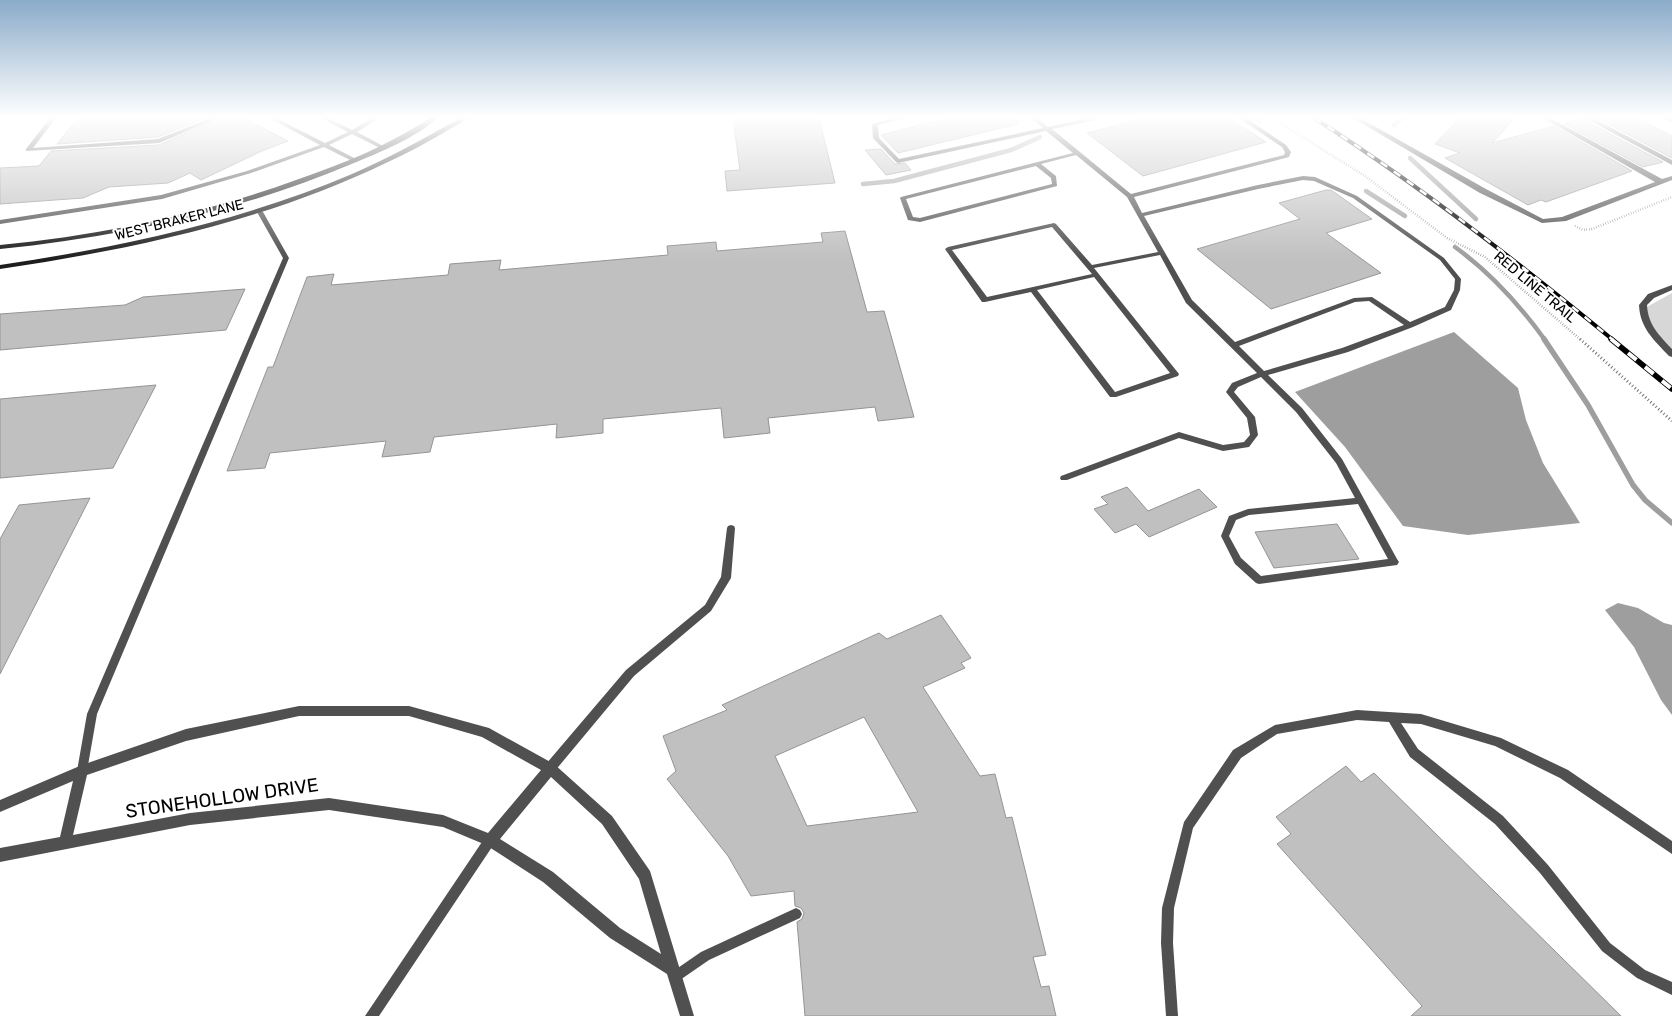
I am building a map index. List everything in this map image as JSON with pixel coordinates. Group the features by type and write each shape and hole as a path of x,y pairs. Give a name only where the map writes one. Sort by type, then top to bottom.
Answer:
{"main road":[{"name":"WEST BRAKER LANE","path":"0,248 87,237 224,207 283,188 340,165"},
{"path":"367,165 373,168"},
{"name":"WEST BRAKER LANE","path":"0,268 55,260 153,241 260,212 305,196 378,165"}],"street":[{"path":"1438,165 1542,222 1563,219 1672,178"},
{"path":"1631,165 1661,182"},
{"path":"1672,287 1651,296 1643,305 1642,318 1648,329 1672,354"},
{"path":"0,806 82,771 186,734 299,711 409,711 484,732 550,768 607,820 645,876 687,1016"},
{"path":"490,840 550,768"},
{"path":"65,843 82,771"},
{"name":"STONEHOLLOW DRIVE","path":"0,855 190,819 329,804 443,821 490,840 548,877 615,933 675,973"}],"lane":[{"path":"0,222 162,197 267,165"},
{"path":"1031,165 903,198 910,218 920,220 1054,185 1054,177 1039,165"},
{"path":"1093,165 1130,196 1189,301 1299,410 1339,461 1394,562 1259,580 1238,562 1225,536 1232,518 1248,512 1360,500"},
{"path":"1130,196 1251,165"},
{"path":"1064,478 1179,435 1223,448 1246,445 1254,435 1251,418 1230,392 1235,385 1262,374 1345,350 1410,325 1448,308 1458,290 1458,279 1442,260 1355,197 1328,183 1315,179 1303,178 1140,215"},
{"path":"82,771 92,714 286,258 260,212"},
{"path":"1033,288 1113,395 1175,374 1090,267 1054,224 948,249 985,300 1033,288 1096,275"},
{"path":"1090,267 1162,253"},
{"path":"1234,345 1354,300 1370,299 1410,325"},
{"path":"550,768 630,673 708,608 726,578 731,528"},
{"path":"1172,1016 1167,943 1168,908 1188,826 1237,754 1275,730 1357,715 1420,719 1497,742 1564,774 1672,848"},
{"path":"1392,717 1414,753 1499,820 1544,869 1606,947 1641,974 1672,988"},
{"path":"370,1016 490,840"},
{"path":"675,973 705,956 796,914"}],"path":[{"name":"RED LINE TRAIL","path":"1348,165 1423,218 1447,238 1485,257 1515,281 1672,421"},
{"path":"1573,225 1583,230 1592,229 1620,216 1672,197"}],"shaded area":[{"path":"1672,293 1672,352 1652,334 1645,308"},
{"path":"1454,332 1518,388 1526,420 1543,463 1580,523 1468,535 1403,526 1345,447 1295,392"},
{"path":"1618,603 1638,608 1664,623 1672,625 1672,715 1661,700 1634,647 1605,610"}],"building":[{"path":"232,165 201,180 190,173 168,183 109,187 83,198 0,204 0,168 39,166"},
{"path":"739,165 831,165 835,183 727,191 725,171 740,170"},
{"path":"878,165 907,165 911,170 886,175"},
{"path":"1129,165 1181,165 1143,176"},
{"path":"1458,165 1622,165 1632,171 1546,202 1541,200 1528,205"},
{"path":"1331,190 1372,219 1326,233 1381,273 1271,309 1197,249 1300,219 1279,203"},
{"path":"845,231 867,312 884,311 914,417 878,421 875,407 768,418 770,433 724,438 721,408 603,419 603,433 556,438 557,424 434,437 430,452 382,457 386,441 270,453 265,468 227,471 268,367 273,367 307,277 334,274 331,285 448,275 450,264 501,260 499,270 668,255 667,246 716,242 717,251 823,242 821,233"},
{"path":"245,289 226,330 0,350 0,314 125,305 143,297"},
{"path":"156,385 113,468 0,478 0,399"},
{"path":"1127,487 1148,511 1199,489 1217,507 1149,537 1136,524 1115,533 1094,509 1108,504 1101,497"},
{"path":"90,498 0,674 0,539 19,505"},
{"path":"1337,524 1359,559 1274,568 1255,532"},
{"path":"941,615 971,658 961,663 965,668 923,687 980,776 995,774 1006,818 1012,817 1046,955 1033,957 1041,987 1049,986 1056,1016 805,1016 797,922 802,919 804,913 801,908 795,906 794,891 751,896 728,856 667,779 676,771 663,736 727,710 722,705 879,633 887,639","holes":["864,717 918,812 807,826 775,756"]},
{"path":"1346,766 1361,782 1374,773 1621,1016 1411,1016 1422,1006 1277,844 1291,834 1276,817"}],"waterway":[{"path":"863,184 894,181 953,165"},
{"path":"1418,165 1476,219"},
{"path":"1366,191 1405,216"},
{"path":"1455,247 1481,267 1504,290 1545,340"},
{"path":"1544,339 1588,405 1633,485 1645,500 1672,523"}],"railway":[{"path":"1385,165 1541,281 1613,340"},
{"path":"1611,339 1672,389"}]}
